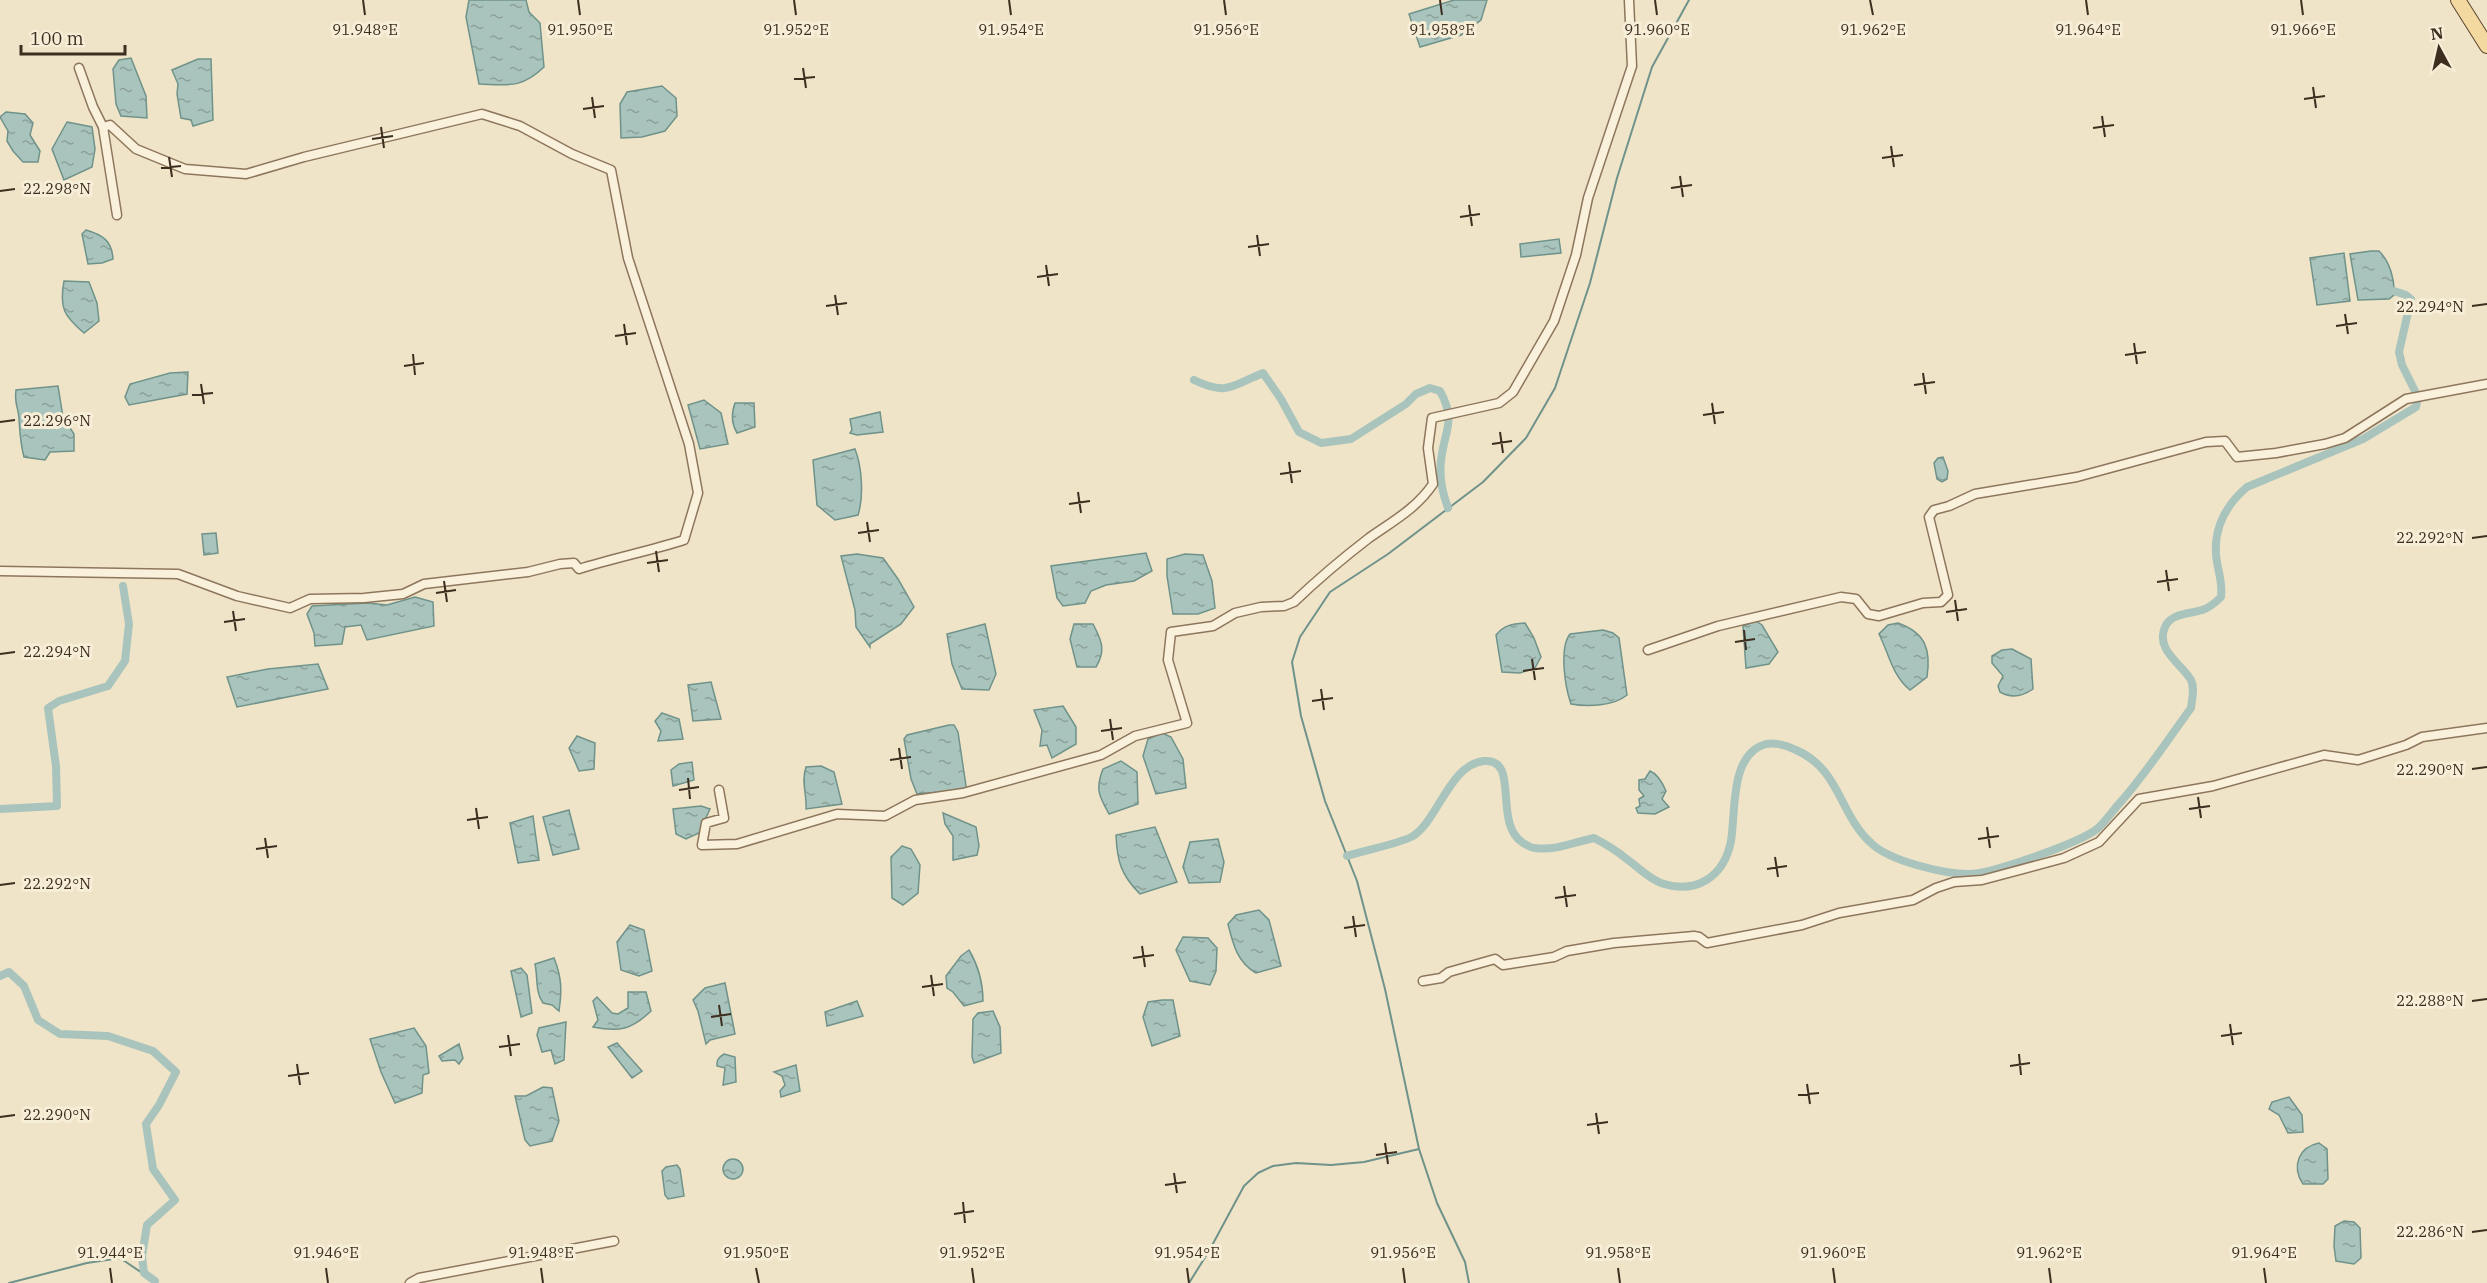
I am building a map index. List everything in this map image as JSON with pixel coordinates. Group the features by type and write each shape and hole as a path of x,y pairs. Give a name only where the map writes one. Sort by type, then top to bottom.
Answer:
{"main road":[{"path":"2458,0 2487,46"}],"street":[{"path":"719,790 724,818 706,823 702,845 737,844 837,814 885,816 915,800 963,794 1089,759 1135,736 1186,723 1168,660 1171,632 1213,626 1235,613 1262,607 1284,606 1294,602 1347,555 1403,517 1426,495 1433,484 1428,448 1432,418 1499,403 1513,392 1554,321 1576,255 1588,198 1630,74 1629,0"},
{"path":"79,68 103,127 117,215"},
{"path":"0,571 178,574 237,596 290,608 310,599 364,598 403,594 424,584 528,573 560,564 574,563 579,569 651,550 684,540 698,493 689,444 628,258 611,170 572,154 520,126 483,114 304,157 246,174 185,169 136,148 110,125 103,127"},
{"path":"1648,650 1718,626 1841,597 1856,600 1868,614 1879,616 1923,603 1941,602 1948,595 1929,517 1934,510 1975,494 2077,477 2206,442 2225,441 2237,457 2325,444 2345,438 2406,399 2487,384"},
{"path":"1423,981 1441,978 1449,972 1495,958 1503,965 1554,957 1567,951 1614,943 1694,936 1707,943 1725,941 1802,925 1839,913 1912,900 1954,882 1982,880 2064,858 2099,842 2139,799 2213,786 2324,755 2358,760 2406,745 2422,737 2487,728"},
{"path":"410,1283 419,1278 614,1241"}],"water":[{"path":"469,0 526,0 529,12 540,23 544,67 528,79 514,84 479,84 466,17"},
{"path":"1454,0 1487,0 1481,20 1461,35 1420,47 1409,14"},
{"path":"131,58 146,96 147,118 121,116 116,104 113,69 119,60"},
{"path":"198,59 211,59 213,120 193,126 191,120 181,118 177,94 178,84 172,70"},
{"path":"662,86 676,98 677,116 665,131 642,137 621,138 620,104 627,92"},
{"path":"6,112 25,114 33,123 30,135 40,151 38,162 23,162 13,151 7,141 8,131 0,117"},
{"path":"67,122 92,127 95,149 92,167 64,180 52,149"},
{"path":"86,230 106,240 111,248 113,259 88,264 82,234"},
{"path":"1559,239 1561,253 1521,257 1520,244"},
{"path":"2379,251 2391,272 2394,295 2389,299 2358,300 2350,254"},
{"path":"2344,253 2350,301 2317,305 2310,258"},
{"path":"64,281 89,282 97,303 99,321 84,333 72,322 65,311 62,298"},
{"path":"188,372 187,394 129,405 125,397 130,384 170,373"},
{"path":"58,386 63,417 74,434 74,451 50,452 45,460 24,457 16,390"},
{"path":"704,400 721,413 728,444 700,449 688,405"},
{"path":"735,403 754,403 755,427 737,433 732,418"},
{"path":"880,412 883,432 857,435 850,433 852,430 850,419"},
{"path":"855,449 861,482 858,515 835,520 817,505 813,460"},
{"path":"1943,457 1948,471 1947,479 1942,482 1937,479 1934,463 1938,458"},
{"path":"216,533 218,553 204,555 202,534"},
{"path":"1146,553 1152,571 1134,581 1106,585 1091,591 1085,603 1063,606 1057,598 1051,566"},
{"path":"857,554 883,558 914,607 901,624 870,644 870,647 856,627 855,610 841,556"},
{"path":"1185,554 1203,555 1212,581 1215,608 1198,614 1173,614 1167,576 1167,559"},
{"path":"415,597 433,602 434,626 367,640 361,625 345,627 342,644 315,646 314,633 307,614 312,606 368,603 387,605"},
{"path":"1756,621 1762,625 1778,652 1769,664 1746,668 1743,626"},
{"path":"1525,623 1541,657 1535,668 1520,673 1502,672 1496,635 1509,626"},
{"path":"1898,623 1921,637 1927,651 1927,677 1910,690 1895,671 1879,634 1888,625"},
{"path":"985,624 996,674 989,690 962,689 952,664 947,634"},
{"path":"1074,624 1093,624 1101,641 1102,651 1096,667 1077,667 1070,639"},
{"path":"1603,630 1619,638 1627,695 1622,699 1600,705 1571,704 1564,668 1567,640 1570,634"},
{"path":"2012,649 2031,659 2033,689 2017,696 2000,692 1998,686 2003,676 1992,663 1992,656 2002,650"},
{"path":"318,664 328,689 237,707 227,677 268,669"},
{"path":"711,682 721,719 693,721 688,685"},
{"path":"1063,706 1076,727 1076,744 1052,758 1047,745 1040,746 1042,730 1034,710"},
{"path":"662,713 679,719 683,739 658,741 661,731 655,721"},
{"path":"954,725 958,732 966,786 964,790 917,794 911,779 904,739 907,735"},
{"path":"1162,733 1171,737 1183,759 1186,788 1156,794 1143,756 1148,739"},
{"path":"577,736 595,743 594,769 579,771 569,748"},
{"path":"1121,761 1137,772 1138,804 1109,814 1101,797 1099,782 1103,769"},
{"path":"692,762 694,780 673,786 671,770 679,764"},
{"path":"821,766 834,772 842,804 806,809 804,778 806,767"},
{"path":"1650,771 1663,785 1666,791 1662,799 1669,807 1655,814 1638,813 1636,808 1640,806 1639,799 1644,796 1639,790 1639,780 1645,779"},
{"path":"701,806 710,809 699,833 686,839 676,834 673,809"},
{"path":"569,810 579,849 553,855 543,817"},
{"path":"943,813 976,827 979,846 977,855 953,860 953,836 945,824"},
{"path":"533,816 539,860 518,863 510,823"},
{"path":"1155,827 1177,882 1140,894 1121,867 1116,835"},
{"path":"1218,839 1224,862 1220,882 1189,883 1183,867 1190,842"},
{"path":"902,846 911,849 920,865 918,893 903,905 892,898 891,857"},
{"path":"1259,910 1269,920 1281,966 1256,973 1240,958 1228,924 1236,915"},
{"path":"630,925 644,930 652,971 639,976 621,970 617,942"},
{"path":"1183,937 1208,938 1217,948 1216,971 1210,985 1190,981 1176,950"},
{"path":"969,950 980,975 983,1001 964,1006 947,988 946,976 961,956"},
{"path":"554,958 561,984 559,1011 540,999 535,964"},
{"path":"521,968 527,975 532,1013 521,1017 511,971"},
{"path":"725,983 735,1034 710,1040 706,1044 693,1000 705,988"},
{"path":"628,992 646,992 651,1011 625,1028 593,1027 598,1020 593,1001 597,997 612,1013 618,1014 628,1008"},
{"path":"1173,1000 1180,1036 1152,1046 1143,1017 1148,1002"},
{"path":"857,1001 863,1016 827,1026 825,1012"},
{"path":"993,1011 1000,1027 1001,1053 974,1063 972,1057 973,1019 978,1013"},
{"path":"566,1022 564,1060 555,1064 551,1050 542,1052 537,1035 539,1028"},
{"path":"414,1028 426,1046 429,1073 423,1075 422,1093 395,1103 370,1039"},
{"path":"617,1043 642,1071 632,1078 608,1047"},
{"path":"459,1044 463,1058 459,1064 455,1060 442,1061 439,1056"},
{"path":"724,1054 735,1057 736,1082 723,1085 725,1068 717,1064 718,1059"},
{"path":"796,1065 800,1091 781,1097 780,1091 785,1085 782,1076 774,1072"},
{"path":"543,1087 552,1088 559,1121 552,1141 530,1146 525,1140 515,1096 526,1096"},
{"path":"2289,1097 2302,1115 2303,1132 2288,1133 2279,1115 2269,1109 2272,1102"},
{"path":"2319,1143 2327,1149 2328,1179 2323,1184 2303,1184 2298,1171 2299,1158 2306,1149"},
{"path":"733,1159 740,1162 743,1169 740,1176 733,1179 726,1176 723,1169 726,1162"},
{"path":"677,1165 680,1169 684,1196 668,1199 665,1195 662,1171 666,1167"},
{"path":"2344,1221 2354,1222 2360,1228 2361,1258 2354,1264 2336,1261 2335,1226"}],"waterway":[{"path":"1469,1283 1465,1262 1437,1203 1419,1149 1385,989 1357,881 1325,801 1301,716 1292,662 1300,637 1330,592 1388,554 1483,482 1526,438 1555,388 1590,283 1617,178 1652,67 1689,0"},
{"path":"1347,856 1413,836 1430,818 1462,772 1472,764 1484,761 1495,763 1501,770 1509,821 1514,834 1523,843 1542,849 1565,846 1594,838 1616,851 1656,881 1686,887 1706,880 1722,864 1731,841 1736,786 1740,772 1746,759 1754,750 1770,743 1789,747 1811,758 1831,780 1860,831 1879,850 1903,861 1932,869 1969,874 1980,873 2035,857 2087,835 2100,827 2128,794 2191,708 2193,690 2191,680 2166,650 2163,635 2165,627 2172,619 2205,609 2221,597 2217,535 2223,517 2233,501 2247,487 2363,439 2416,407 2418,397 2402,365 2399,352 2411,299 2394,291"},
{"path":"1194,380 1222,388 1236,385 1263,373 1281,399 1299,432 1321,443 1351,439 1406,404 1416,394 1430,388 1440,391 1449,419 1440,473 1448,508"},
{"path":"0,809 57,806 56,766 48,708 59,701 108,686 125,661 129,624 123,586"},
{"path":"0,976 9,972 24,986 38,1020 60,1034 108,1036 153,1051 176,1072 146,1124 153,1169 175,1200 147,1225 142,1256 144,1273 155,1281"},
{"path":"1189,1283 1244,1186 1258,1173 1273,1166 1296,1163 1331,1165 1364,1162 1419,1149"},
{"path":"9,1283 87,1263 120,1258 157,1283"}]}
